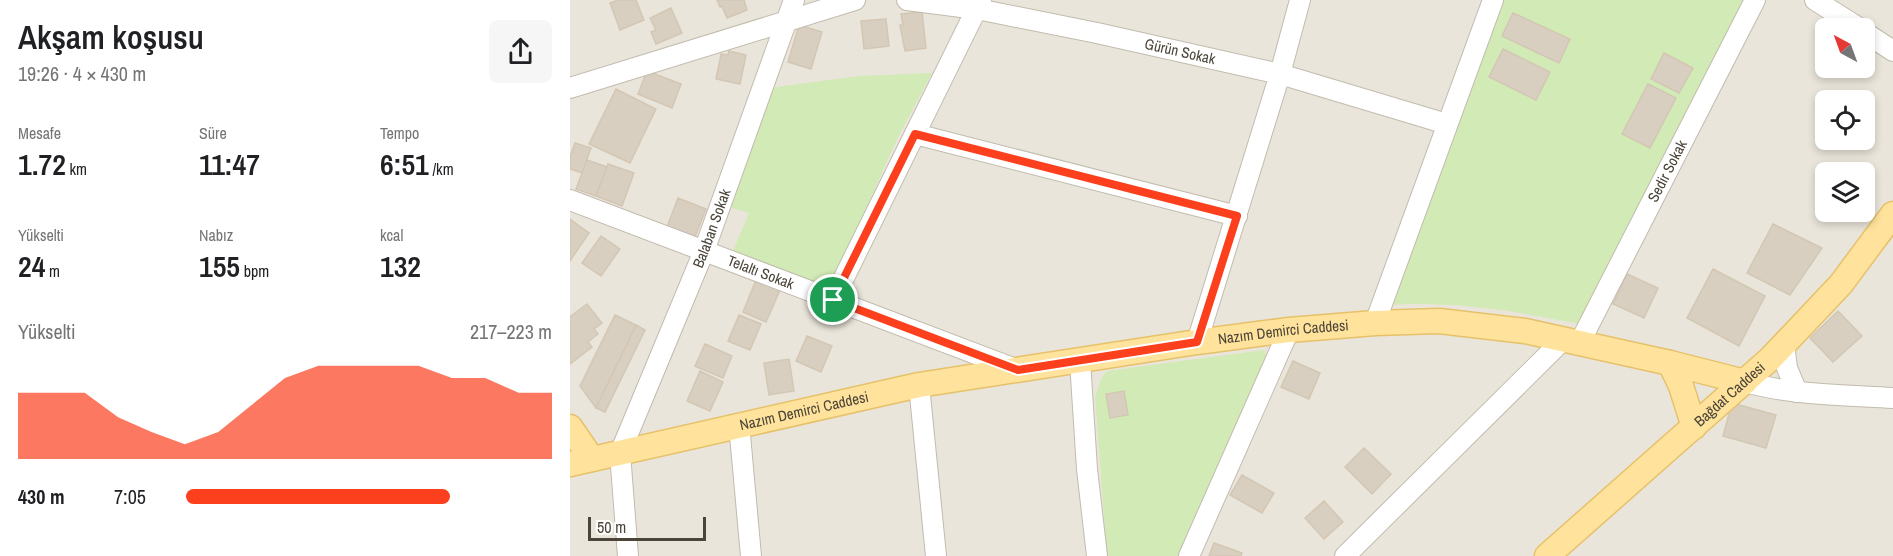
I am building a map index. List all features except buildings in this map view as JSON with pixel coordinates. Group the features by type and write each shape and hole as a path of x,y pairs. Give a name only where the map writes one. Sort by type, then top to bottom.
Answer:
{"main road":[{"name":"Bağdat Caddesi","path":"1547,556 1745,382 1784,344 1840,284 1893,214"},
{"name":"Nazım Demirci Caddesi","path":"581,461 919,385 1197,342 1289,330 1375,323 1439,321 1493,326 1572,340 1745,382"},
{"path":"1670,363 1681,386 1694,427"},
{"path":"570,427 581,461"}],"street":[{"name":"Balaban Sokak","path":"620,453 704,251 794,0"},
{"path":"570,88 855,0"},
{"name":"Gürün Sokak","path":"907,0 979,4 1280,74 1447,124"},
{"path":"1197,342 1280,74 1300,0"},
{"path":"1375,323 1493,0"},
{"name":"Sedir Sokak","path":"1345,556 1572,340 1755,0"},
{"path":"1815,0 1843,18"},
{"path":"833,300 979,4"},
{"path":"1875,39 1893,51"},
{"path":"915,134 1237,216"},
{"name":"Telaltı Sokak","path":"570,200 1018,370"},
{"path":"1189,556 1289,330"},
{"path":"1784,344 1787,368 1797,392"},
{"path":"1080,361 1087,469 1097,556"},
{"name":"Nazım Demirci Caddesi","path":"1745,382 1773,390 1893,398"},
{"path":"919,385 936,556"},
{"path":"739,424 751,556"},
{"path":"620,453 628,556"}],"shaded area":[{"path":"570,0 1893,0 1893,556 570,556"}],"green space":[{"path":"1500,0 1743,0 1580,324 1484,308 1436,304 1388,305"},
{"path":"932,73 898,137 827,295 732,253 749,213 726,206 769,88 859,76"},
{"path":"1264,350 1267,357 1182,556 1107,556 1095,396 1102,377 1107,371"}],"route":[{"path":"915,134 1237,216 1197,342 1018,370 833,300 915,134"}]}
